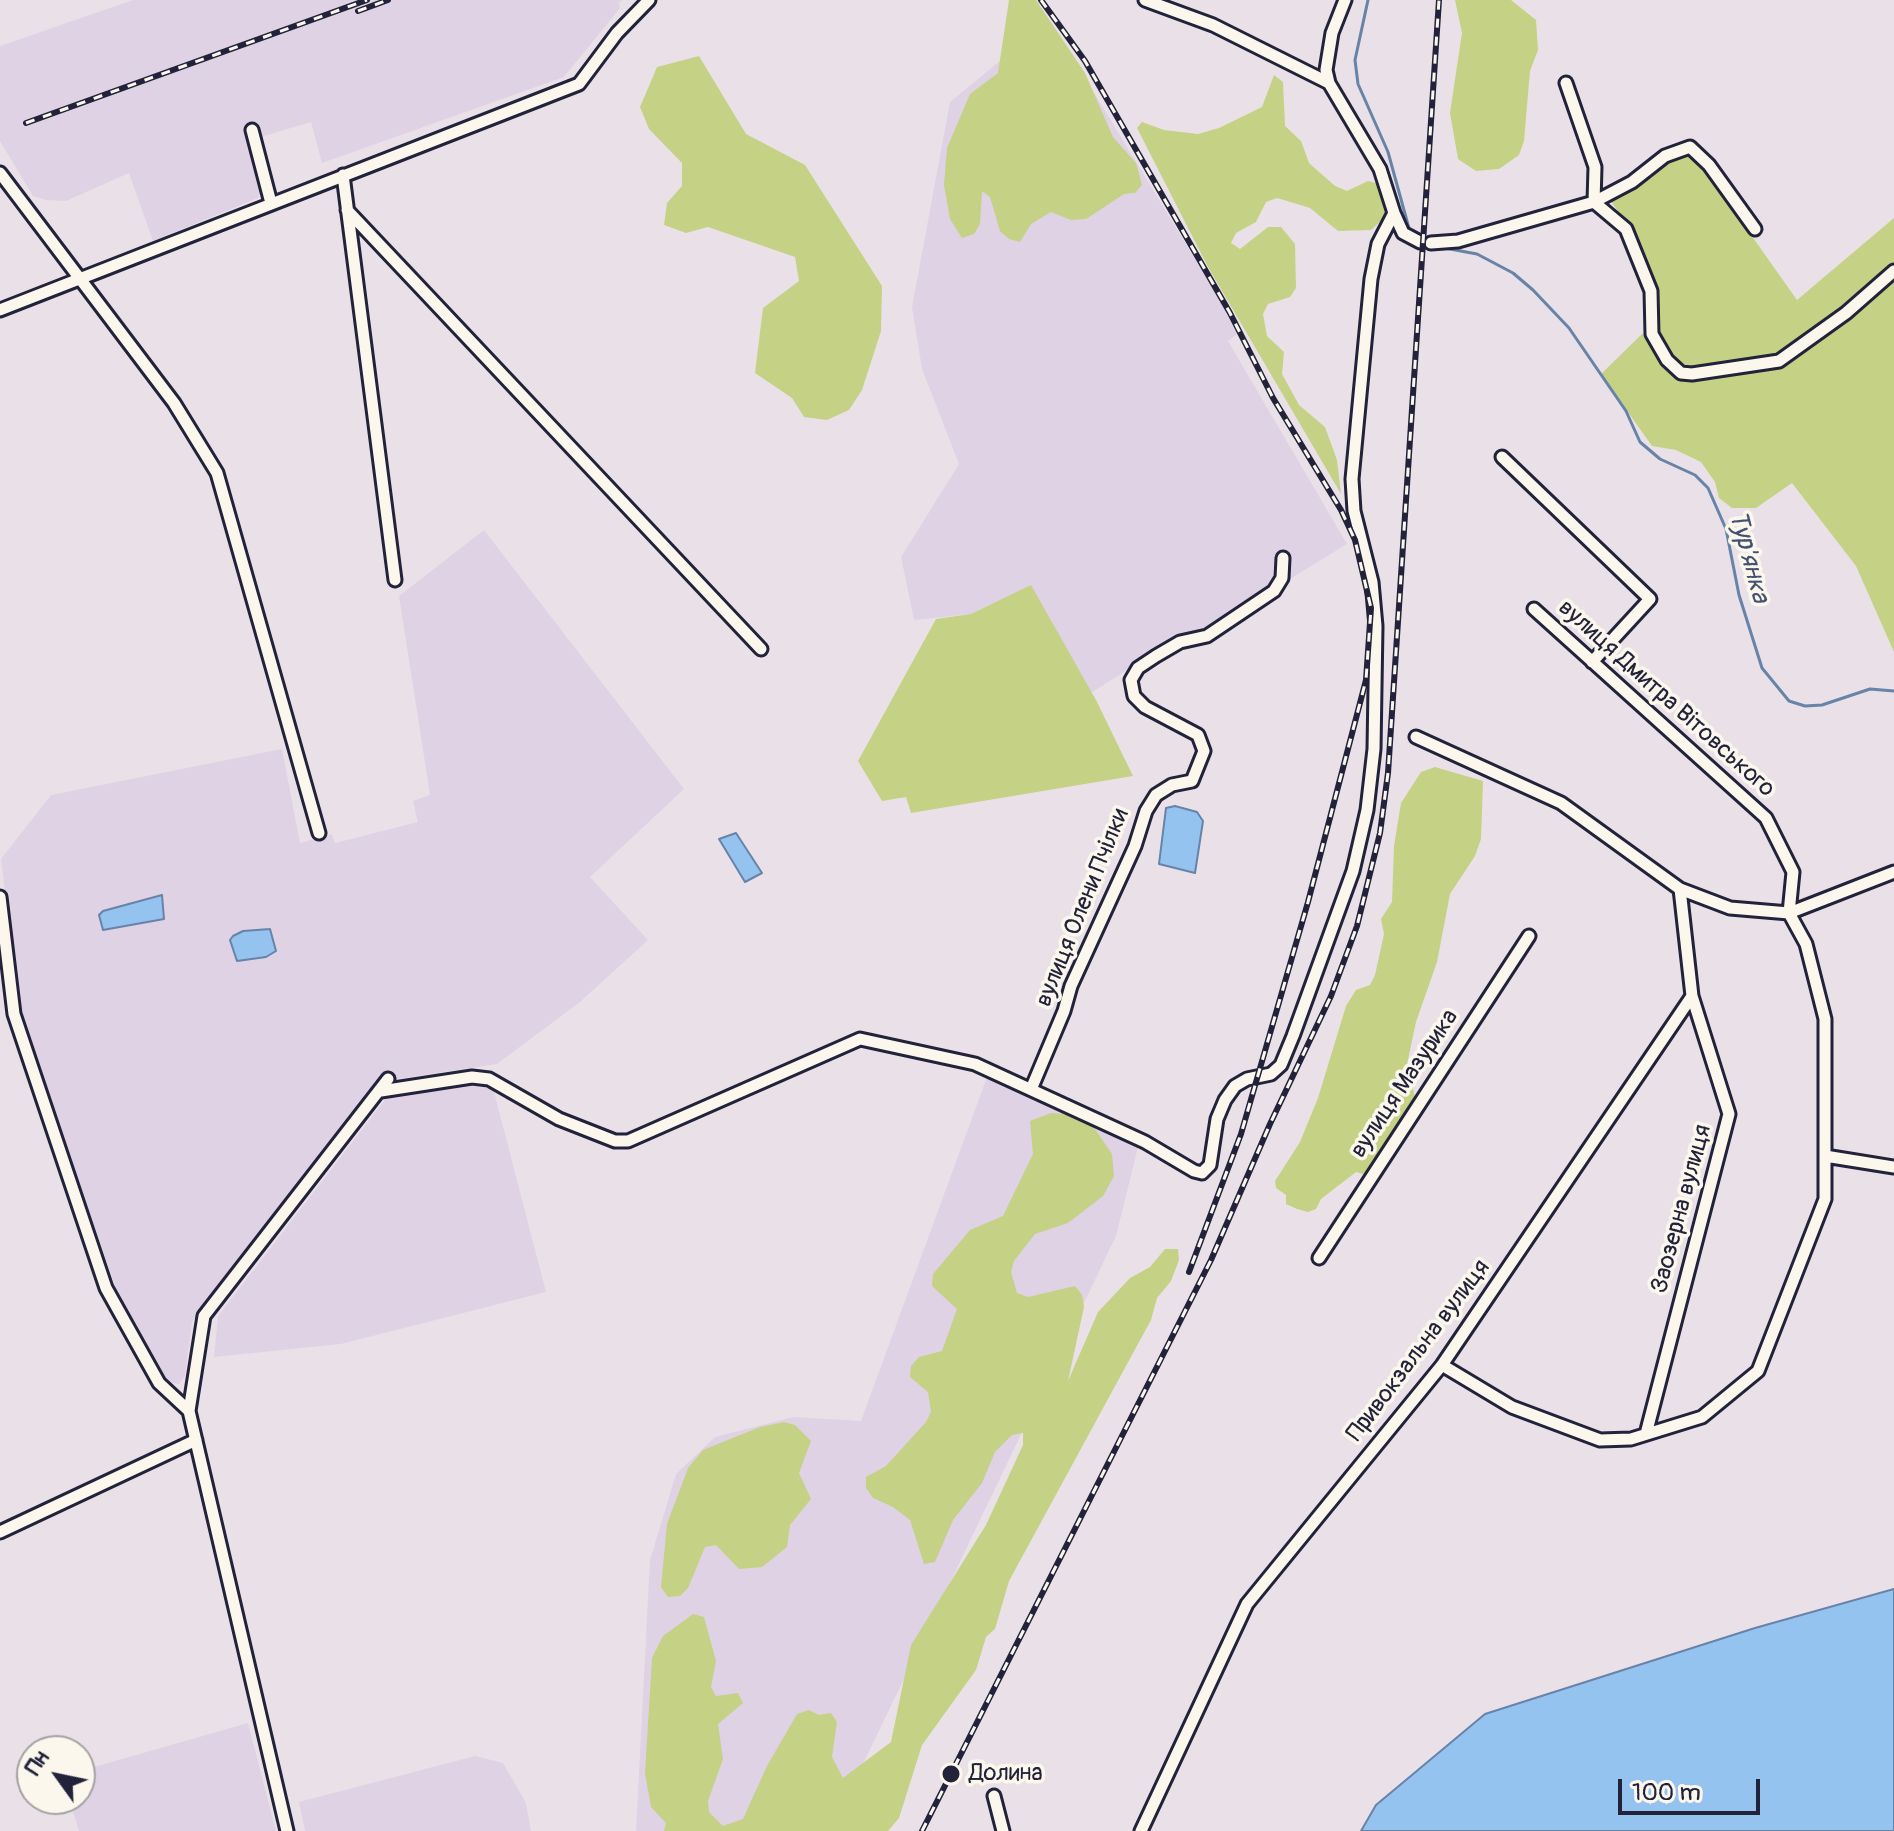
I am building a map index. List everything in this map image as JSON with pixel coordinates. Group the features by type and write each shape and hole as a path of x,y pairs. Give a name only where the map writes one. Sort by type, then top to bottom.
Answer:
{"street":[{"path":"0,310 579,84 617,33 649,0"},
{"path":"1145,0 1213,25 1329,83"},
{"path":"1345,0 1332,33 1326,70 1329,83 1380,169 1403,233 1425,243 1458,241 1594,202 1632,182 1665,156 1690,147 1709,165 1755,229"},
{"path":"1566,83 1595,167 1594,202"},
{"path":"252,130 271,203"},
{"path":"0,173 174,403 217,473 319,833"},
{"path":"343,175 395,580"},
{"path":"1594,202 1626,229 1651,291 1652,334 1667,360 1681,373 1779,361 1846,313 1894,271"},
{"path":"347,210 761,649"},
{"path":"381,1091 472,1077 489,1079 559,1119 615,1141 628,1141 860,1039 975,1064 1032,1087 1202,1173 1210,1165 1217,1119 1235,1086 1247,1079 1271,1074 1281,1065 1353,871 1367,810 1375,734 1376,626 1372,582 1354,511 1352,479 1371,279 1378,244 1394,213"},
{"path":"1502,457 1650,599 1592,662"},
{"name":"вулиця Олени Пчілки","path":"1032,1087 1064,1011 1071,986 1135,846 1146,811 1156,795 1192,781 1204,751 1198,735 1145,707 1134,696 1131,680 1138,668 1156,656 1180,642 1207,636 1274,591 1282,578 1283,558"},
{"name":"вулиця Дмитра Вітовського","path":"1534,609 1766,818 1793,872 1789,913"},
{"path":"1416,737 1561,803 1680,889 1730,908 1789,913 1894,872"},
{"path":"1680,889 1692,996"},
{"path":"0,897 14,1014 106,1288 159,1383 189,1411"},
{"path":"1442,1365 1512,1407 1600,1440 1631,1439 1702,1417 1758,1371 1825,1199 1825,1019 1806,944 1789,913"},
{"name":"вулиця Мазурика","path":"1319,1258 1529,936"},
{"name":"Привокзальна вулиця","path":"1141,1831 1247,1604 1442,1365 1692,996"},
{"name":"Заозерна вулиця","path":"1646,1434 1729,1114 1692,996"},
{"path":"287,1831 189,1411 204,1316 388,1079"},
{"path":"1825,1156 1894,1167"},
{"path":"0,1532 196,1440"},
{"path":"994,1796 1003,1831"}],"shaded area":[{"path":"133,0 623,0 619,2 620,8 564,77 322,163 311,122 264,136 260,141 263,184 258,198 153,241 129,173 66,201 46,200 33,196 0,141 0,46"},
{"path":"1050,20 1215,292 1237,334 1228,341 1347,544 1202,633 1179,637 1091,693 1031,586 971,614 914,620 901,557 959,464 922,369 912,307 950,102"},
{"path":"484,530 684,789 590,877 648,940 580,1002 497,1064 377,1082 192,1322 185,1376 179,1384 166,1382 117,1291 20,1016 1,859 51,795 282,749 300,843 332,834 335,843 418,822 413,801 430,795 399,596"},
{"path":"987,1077 1138,1147 1116,1236 831,1831 636,1831 650,1560 676,1474 715,1437 793,1417 861,1421"},
{"path":"472,1083 492,1084 546,1292 341,1344 214,1357 218,1316 387,1097"},
{"path":"248,1723 276,1831 79,1831 74,1815 96,1815 96,1766"},
{"path":"475,1756 503,1763 526,1803 531,1831 305,1831 299,1802"}],"green space":[{"path":"1009,0 1036,0 1085,73 1113,137 1136,163 1142,185 1135,193 1124,194 1086,219 1071,220 1051,212 1031,224 1020,242 1009,239 1000,231 990,197 982,191 980,224 974,234 962,238 950,219 944,185 947,148 970,94 998,73"},
{"path":"1455,0 1511,0 1536,20 1538,50 1530,71 1524,141 1519,155 1499,169 1476,171 1458,159 1450,113 1462,33"},
{"path":"699,56 746,134 805,165 882,286 881,331 862,390 849,410 827,420 804,417 792,398 755,373 763,308 799,281 795,257 708,227 686,233 664,225 667,203 682,186 682,163 649,129 640,107 657,67"},
{"path":"1274,75 1283,82 1285,126 1301,141 1309,163 1335,186 1347,191 1368,181 1379,184 1385,193 1387,215 1371,230 1338,231 1310,208 1277,198 1266,202 1256,222 1236,233 1231,243 1240,249 1268,227 1281,227 1295,244 1296,288 1290,297 1268,304 1263,314 1267,336 1284,352 1282,374 1299,405 1325,427 1337,460 1341,494 1208,267 1137,128 1142,122 1164,130 1198,134 1219,128 1262,107"},
{"path":"1691,150 1797,300 1894,218 1894,652 1856,566 1792,483 1756,508 1732,508 1719,498 1715,482 1701,462 1676,450 1652,446 1601,374 1642,334 1649,335 1655,306 1630,228 1608,197"},
{"path":"1031,585 1096,700 1133,776 911,813 906,797 882,801 858,761 936,619 971,614"},
{"path":"1435,767 1483,781 1481,839 1475,856 1450,894 1437,962 1416,1022 1407,1064 1417,1106 1370,1176 1356,1172 1321,1199 1316,1209 1308,1212 1297,1209 1286,1204 1286,1195 1276,1188 1275,1181 1300,1142 1318,1098 1346,1006 1356,990 1370,985 1375,975 1384,934 1381,919 1392,902 1394,846 1401,803 1421,772"},
{"path":"1051,1113 1086,1116 1112,1154 1114,1176 1103,1196 1068,1223 1035,1234 1014,1261 1011,1272 1017,1293 1028,1297 1075,1286 1082,1295 1084,1307 1068,1381 1098,1312 1130,1278 1150,1267 1165,1249 1178,1249 1179,1260 1171,1281 1157,1298 1151,1320 1009,1581 995,1629 986,1637 976,1670 922,1745 899,1818 888,1831 664,1831 666,1823 651,1807 645,1773 652,1658 663,1636 693,1614 704,1617 716,1661 711,1687 716,1696 738,1693 743,1703 718,1724 723,1759 708,1801 709,1812 723,1826 743,1819 767,1766 797,1714 809,1710 819,1715 831,1713 837,1722 832,1757 843,1778 891,1742 911,1645 986,1525 1023,1445 1023,1433 1012,1435 995,1452 982,1483 953,1520 935,1562 924,1564 910,1520 893,1507 873,1498 866,1488 866,1477 886,1466 926,1422 931,1412 928,1392 910,1377 911,1366 919,1357 942,1351 957,1309 932,1286 933,1274 970,1230 1003,1216 1033,1154 1030,1121"},
{"path":"784,1422 795,1425 811,1441 799,1473 811,1499 790,1525 787,1547 762,1567 739,1569 716,1545 705,1547 688,1588 680,1596 668,1597 661,1587 667,1524 688,1468 703,1450 760,1427"}],"water":[{"path":"1175,806 1197,812 1203,821 1195,873 1159,864 1166,808"},
{"path":"736,833 762,873 745,882 719,839"},
{"path":"162,895 164,919 103,930 99,915 103,911"},
{"path":"270,929 276,951 266,957 237,961 230,940 233,936 243,931"},
{"path":"1894,1589 1894,1831 1361,1831 1376,1805 1485,1714 1755,1628"}],"waterway":[{"name":"Тур'янка","path":"1368,0 1355,60 1358,84 1388,152 1410,232"},
{"name":"Тур'янка","path":"1439,247 1477,254 1513,273 1533,290 1569,328 1626,411 1640,442 1660,459 1695,475 1708,488 1726,529 1739,595 1762,668 1789,701 1805,706 1822,705 1870,689 1894,691"}],"railway":[{"path":"26,123 367,0"},
{"path":"358,11 388,0"},
{"path":"1041,0 1085,61 1230,313 1273,398 1341,510 1355,540 1371,608 1366,680 1308,902 1241,1134 1189,1272"},
{"path":"922,1831 1211,1260 1270,1124 1331,996 1357,926 1380,833 1388,773 1439,0"}],"place":[{"name":"Долина","path":"951,1774"}]}
